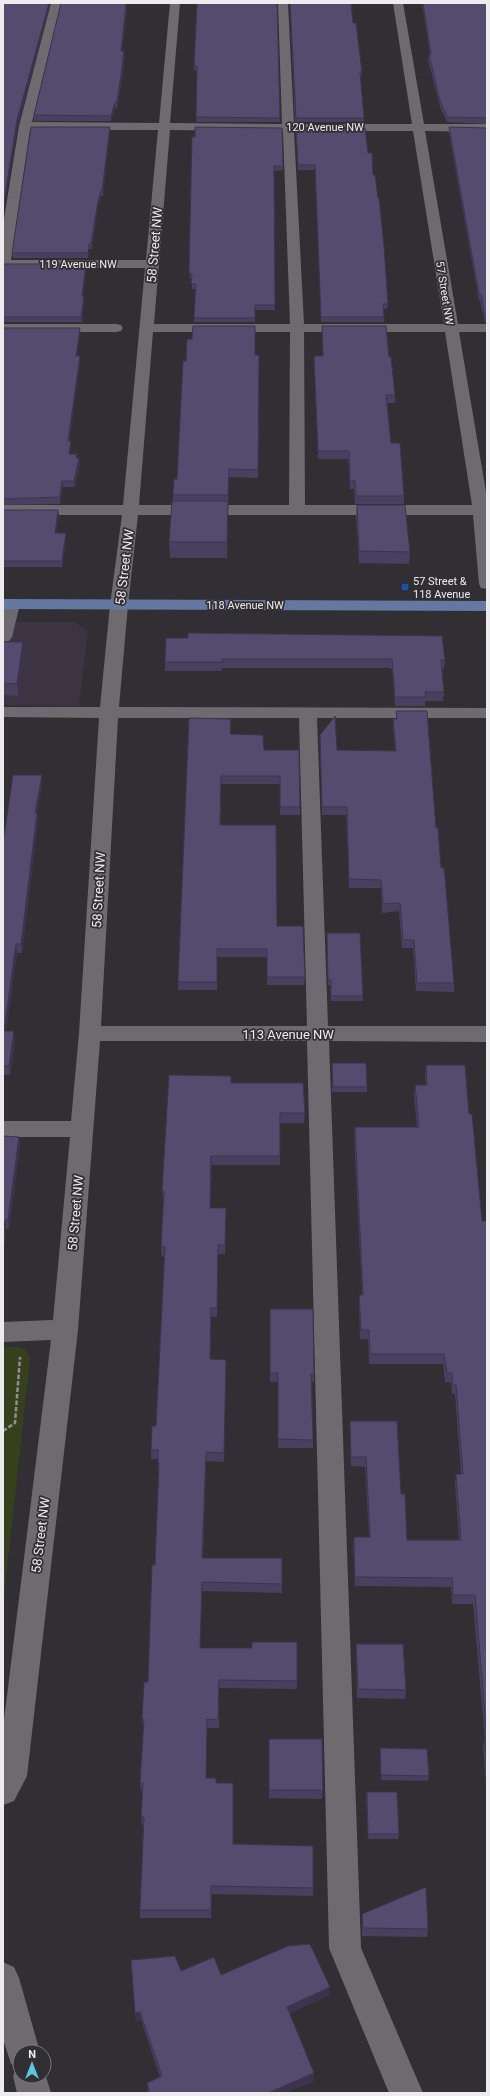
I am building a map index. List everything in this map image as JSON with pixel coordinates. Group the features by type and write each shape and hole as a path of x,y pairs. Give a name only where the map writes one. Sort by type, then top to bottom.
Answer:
{"main road":[{"name":"118 Avenue NW","path":"7,604 487,606"}],"street":[{"path":"3,264 25,126 56,3"},
{"name":"58 Street NW","path":"8,1784 64,1330 90,1033 109,712 119,605 131,510 175,3"},
{"path":"283,3 297,328 297,510"},
{"name":"57 Street NW","path":"398,3 451,328 484,510 487,584"},
{"name":"120 Avenue NW","path":"25,126 487,128"},
{"name":"119 Avenue NW","path":"3,264 153,264"},
{"path":"3,328 116,328"},
{"path":"147,328 487,328"},
{"path":"3,510 484,510"},
{"path":"3,637 7,604"},
{"path":"3,712 487,713"},
{"path":"308,712 345,1948 406,2093"},
{"name":"113 Avenue NW","path":"90,1033 487,1034"},
{"path":"3,1129 82,1130"},
{"path":"3,1332 64,1330"},
{"path":"3,1978 21,2044"}],"path":[{"path":"3,1431 15,1423 21,1349"}],"shaded area":[{"path":"3,622 74,622 88,631 79,706 3,705"}],"green space":[{"path":"3,1347 18,1347 26,1350 30,1359 3,1605"}],"building":[{"path":"3,3 49,3 17,120 3,207"},
{"path":"61,3 125,3 126,5 121,51 124,51 121,75 117,102 115,102 111,116 34,115"},
{"path":"197,3 277,3 280,118 196,117 197,66 194,66"},
{"path":"290,3 351,3 353,23 356,23 362,72 360,72 364,118 296,118"},
{"path":"423,3 487,3 487,118 447,117 440,101 429,54 431,54"},
{"path":"31,127 110,127 102,191 98,201 91,244 89,244 88,253 12,253"},
{"path":"195,127 282,128 283,166 274,166 275,305 255,305 255,318 194,318 196,284 191,284 192,274 190,274 189,270 192,137 195,137"},
{"path":"449,127 487,128 487,317 485,316 481,294 479,294"},
{"path":"296,128 365,128 368,153 372,153 373,175 375,175 379,198 384,246 388,304 383,304 384,317 321,317 315,165 298,165"},
{"path":"3,264 86,264 81,317 3,317"},
{"path":"193,326 255,326 255,355 259,355 258,470 229,469 228,495 173,495 174,479 177,479 183,361 186,361 187,339 192,339"},
{"path":"322,326 386,326 395,395 386,395 391,443 400,443 404,496 356,496 355,481 350,481 349,451 318,451 314,356 323,356"},
{"path":"3,328 80,328 76,356 80,356 68,441 71,441 69,454 77,454 76,458 79,458 74,481 62,481 60,497 3,499"},
{"path":"172,501 228,501 227,542 169,542"},
{"path":"357,505 405,505 410,552 359,551"},
{"path":"3,510 58,510 55,533 66,533 62,561 3,561"},
{"path":"188,633 442,636 445,660 441,660 444,692 425,692 426,697 395,697 392,659 222,659 222,662 165,662 166,638 188,638"},
{"path":"3,642 23,642 17,684 3,683"},
{"path":"396,711 427,711 436,828 438,828 441,868 444,868 454,983 417,983 414,940 403,940 400,903 383,904 381,880 349,879 347,807 322,807 320,735 335,716 337,750 396,751 393,719 397,719"},
{"path":"189,718 231,719 230,734 263,735 264,750 299,750 300,807 280,807 280,776 221,776 220,825 276,825 277,926 303,926 305,977 267,977 267,949 217,949 217,982 178,982"},
{"path":"13,775 42,775 35,813 37,813 21,944 16,944 4,1031 14,1031 9,1066 3,1066 3,843"},
{"path":"327,933 360,933 363,996 331,996 331,980 328,980"},
{"path":"332,1063 366,1063 367,1087 333,1087"},
{"path":"426,1065 465,1065 469,1114 472,1114 482,1221 487,1221 487,1738 475,1595 453,1595 452,1578 355,1577 354,1537 370,1537 366,1457 351,1457 350,1421 397,1421 401,1494 405,1494 407,1540 461,1540 456,1474 463,1474 456,1385 453,1385 452,1373 447,1373 444,1354 370,1354 369,1330 361,1330 359,1295 363,1295 355,1127 419,1127 415,1085 427,1085"},
{"path":"169,1075 231,1076 231,1083 303,1083 305,1113 280,1113 280,1156 211,1156 210,1208 226,1208 225,1245 218,1245 217,1308 211,1308 210,1359 226,1360 224,1453 206,1452 202,1558 282,1558 282,1584 202,1582 200,1648 252,1648 252,1642 297,1642 297,1681 219,1680 218,1720 207,1719 206,1778 216,1778 216,1783 233,1783 233,1844 313,1846 313,1888 211,1886 211,1910 140,1910 144,1817 141,1817 143,1783 140,1783 144,1719 142,1719 144,1682 148,1682 152,1565 155,1565 159,1463 158,1450 151,1450 152,1426 156,1426 165,1247 161,1247 164,1191 162,1191"},
{"path":"3,1136 19,1137 8,1220 5,1220 3,1237"},
{"path":"270,1309 313,1309 314,1374 311,1374 313,1440 278,1439 278,1373 270,1373"},
{"path":"356,1644 403,1644 406,1690 358,1689"},
{"path":"485,1738 487,1738 487,1770"},
{"path":"269,1739 322,1739 323,1790 269,1790"},
{"path":"380,1748 427,1749 429,1776 381,1775"},
{"path":"367,1792 397,1792 399,1834 368,1834"},
{"path":"426,1887 428,1929 363,1928 362,1914"},
{"path":"310,1944 330,1987 287,2007 314,2073 268,2093 150,2093 147,2083 162,2076 140,2012 135,2013 131,1960 175,1956 181,1971 214,1957 221,1975 288,1946"}],"place":[{"name":"57 Street & 118 Avenue","path":"405,587"}]}
